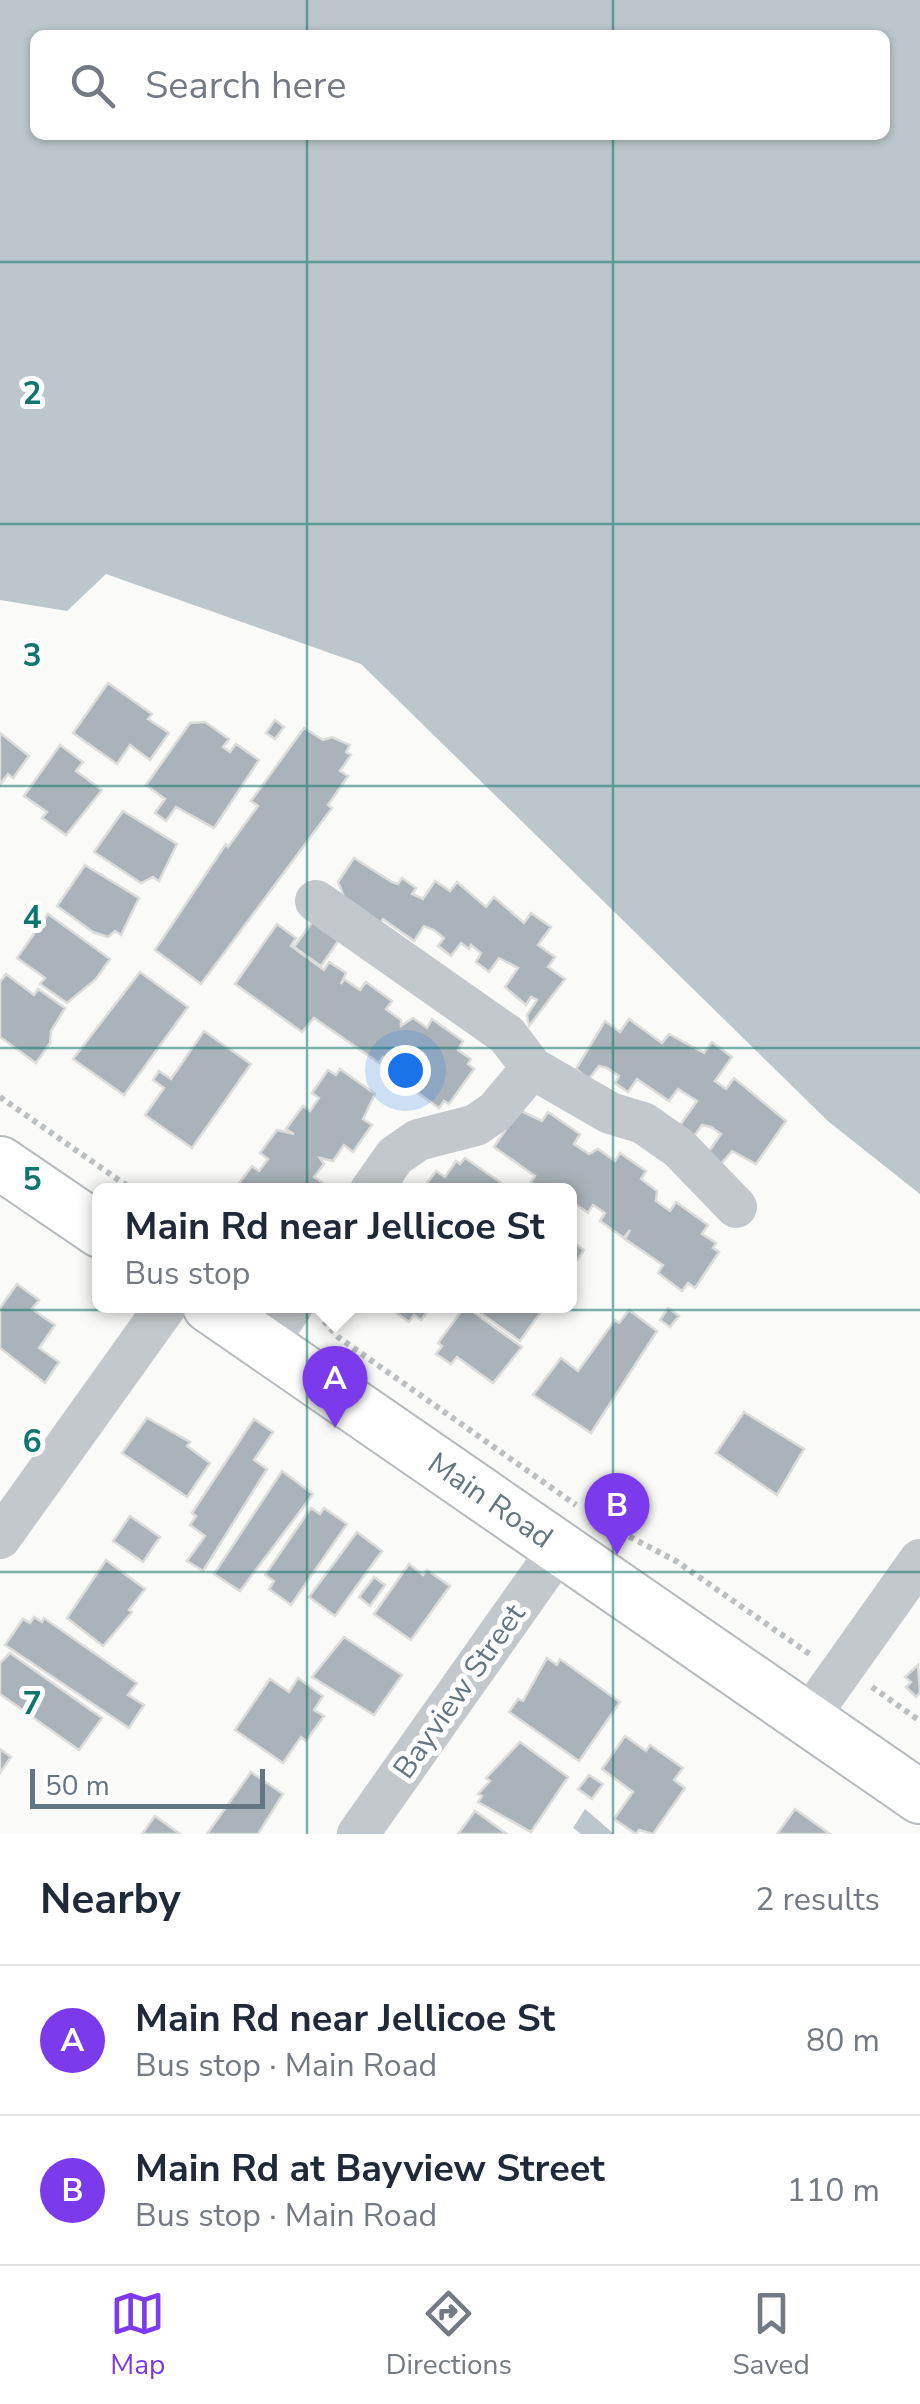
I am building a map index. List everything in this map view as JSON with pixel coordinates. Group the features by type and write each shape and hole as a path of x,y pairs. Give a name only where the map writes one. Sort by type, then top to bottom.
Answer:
{"main road":[{"path":"0,1163 92,1226"},
{"name":"Main Road","path":"246,1313 293,1322 559,1548 920,1797"}],"street":[{"path":"316,901 507,1036 532,1068 610,1112 643,1123 679,1148 736,1207"},
{"path":"377,1183 395,1156 418,1140 476,1125 496,1111 532,1068"},
{"path":"0,1538 161,1313"},
{"name":"Bayview Street","path":"358,1834 559,1548"},
{"path":"807,1718 920,1560"}],"path":[{"path":"0,1097 123,1183"},
{"path":"293,1322 338,1337 583,1510 676,1561 816,1658"},
{"path":"869,1686 920,1721"}],"shaded area":[{"path":"0,0 920,0 920,1194 829,1122 361,664 106,574 67,611 0,600"},
{"path":"585,1809 614,1834 581,1834 573,1828"}],"building":[{"path":"108,683 152,714 148,719 169,733 150,760 130,745 117,764 73,733"},
{"path":"275,720 284,727 275,739 266,733"},
{"path":"205,722 229,739 223,747 230,752 236,744 259,760 214,828 176,807 166,821 155,813 165,799 146,785 190,723"},
{"path":"304,728 323,740 332,737 350,745 346,752 351,755 340,771 348,776 328,805 332,808 201,984 155,950 226,844 228,847 258,806 251,801"},
{"path":"0,733 29,756 13,778 8,774 0,785"},
{"path":"60,745 83,762 76,771 102,790 66,835 42,818 47,812 24,796"},
{"path":"123,811 177,844 159,881 153,877 141,883 94,852"},
{"path":"354,858 392,882 398,884 402,878 416,888 412,894 423,899 435,881 450,891 457,882 486,907 494,897 524,923 531,913 551,927 538,945 555,957 548,967 565,979 529,1026 527,1015 537,1000 531,997 526,1005 505,987 518,968 499,958 489,972 476,962 481,953 471,945 469,949 461,943 451,956 438,946 444,938 434,930 424,926 414,941 383,919 379,926 340,898 343,894 338,882"},
{"path":"85,865 139,898 121,935 115,931 108,937 93,932 57,906"},
{"path":"48,914 110,959 96,979 67,1003 40,984 45,978 17,958"},
{"path":"313,921 339,940 321,966 294,947"},
{"path":"277,924 296,938 291,946 324,970 329,962 346,973 341,984 344,979 360,990 366,982 392,1001 386,1009 401,1020 401,1026 413,1018 427,1028 432,1019 463,1041 458,1050 471,1059 468,1064 474,1069 449,1104 444,1101 439,1108 415,1091 421,1084 383,1057 379,1063 314,1018 302,1032 235,984"},
{"path":"140,972 188,1007 124,1095 73,1059"},
{"path":"6,974 34,995 38,989 65,1008 51,1031 50,1043 36,1063 0,1037 0,982"},
{"path":"629,1019 662,1043 669,1034 704,1053 712,1042 732,1057 715,1081 726,1089 734,1078 786,1121 756,1164 732,1151 721,1164 707,1154 721,1134 711,1127 702,1125 692,1139 678,1128 697,1101 678,1089 669,1101 637,1079 628,1092 615,1083 619,1076 607,1068 599,1066 589,1079 576,1069 605,1021 620,1032"},
{"path":"204,1031 251,1064 192,1148 145,1115 164,1088 153,1080 159,1071 171,1079"},
{"path":"340,1069 375,1094 363,1119 372,1125 353,1152 344,1145 333,1161 320,1158 324,1164 314,1177 323,1183 239,1183 252,1166 259,1171 268,1159 260,1153 277,1130 294,1134 286,1129 303,1106 310,1111 319,1098 312,1093 328,1070 336,1075"},
{"path":"519,1110 542,1121 548,1112 580,1134 574,1144 589,1154 598,1149 615,1161 620,1153 646,1171 641,1179 657,1191 656,1201 670,1211 676,1202 708,1225 702,1234 716,1243 713,1248 719,1252 695,1288 688,1283 682,1291 658,1273 663,1265 625,1239 630,1230 624,1238 600,1221 605,1213 593,1205 588,1213 577,1205 577,1183 532,1183 535,1176 494,1147"},
{"path":"465,1158 500,1182 427,1183 436,1171 445,1177 456,1161 460,1164"},
{"path":"17,1284 39,1300 32,1309 55,1325 39,1348 59,1362 45,1383 0,1348 0,1308"},
{"path":"668,1308 679,1316 670,1327 660,1320"},
{"path":"629,1310 657,1331 591,1433 533,1395 561,1358 578,1371 615,1320 619,1323"},
{"path":"397,1313 426,1313 421,1320 414,1315 409,1322"},
{"path":"460,1313 475,1313 522,1347 493,1383 457,1357 451,1364 436,1354 442,1346 438,1343"},
{"path":"480,1313 540,1313 520,1341"},
{"path":"744,1412 804,1449 777,1495 716,1453"},
{"path":"147,1418 190,1442 187,1446 210,1463 187,1497 122,1453"},
{"path":"254,1419 273,1432 254,1460 267,1469 203,1571 187,1561 205,1536 190,1525 196,1516 192,1513"},
{"path":"282,1471 313,1494 240,1591 214,1574"},
{"path":"311,1508 320,1514 324,1508 347,1524 291,1605 269,1589 274,1581 265,1575"},
{"path":"130,1516 160,1537 143,1562 113,1541"},
{"path":"357,1532 382,1551 335,1616 309,1597"},
{"path":"106,1560 145,1589 129,1610 132,1612 103,1646 67,1618"},
{"path":"409,1564 423,1575 427,1570 450,1586 411,1640 374,1614"},
{"path":"374,1577 385,1585 370,1606 359,1597"},
{"path":"34,1617 42,1622 44,1618 137,1683 128,1695 144,1705 129,1728 5,1645 23,1619 30,1623"},
{"path":"344,1637 402,1675 374,1715 312,1677"},
{"path":"10,1653 102,1718 79,1750 0,1694 0,1663"},
{"path":"547,1658 557,1665 560,1659 620,1702 579,1761 509,1712 518,1699 523,1701"},
{"path":"918,1665 920,1693 916,1697 906,1687 911,1682 905,1677"},
{"path":"298,1678 323,1696 314,1710 324,1716 306,1741 301,1737 283,1763 235,1730 270,1679 289,1692"},
{"path":"625,1736 646,1751 650,1745 683,1768 674,1780 685,1788 653,1834 639,1830 636,1834 614,1819 633,1792 602,1769"},
{"path":"520,1742 568,1777 531,1832 478,1802 482,1796 478,1794 490,1781 486,1778"},
{"path":"0,1749 11,1757 0,1773"},
{"path":"251,1772 283,1794 258,1834 207,1834"},
{"path":"589,1775 603,1784 592,1799 578,1789"},
{"path":"795,1809 830,1834 777,1834"},
{"path":"475,1811 507,1834 458,1834"},
{"path":"155,1816 180,1834 142,1834"}],"place":[{"name":"Main Rd near Jellicoe St","path":"335,1428"},
{"name":"Main Rd at Bayview Street","path":"617,1555"}]}
